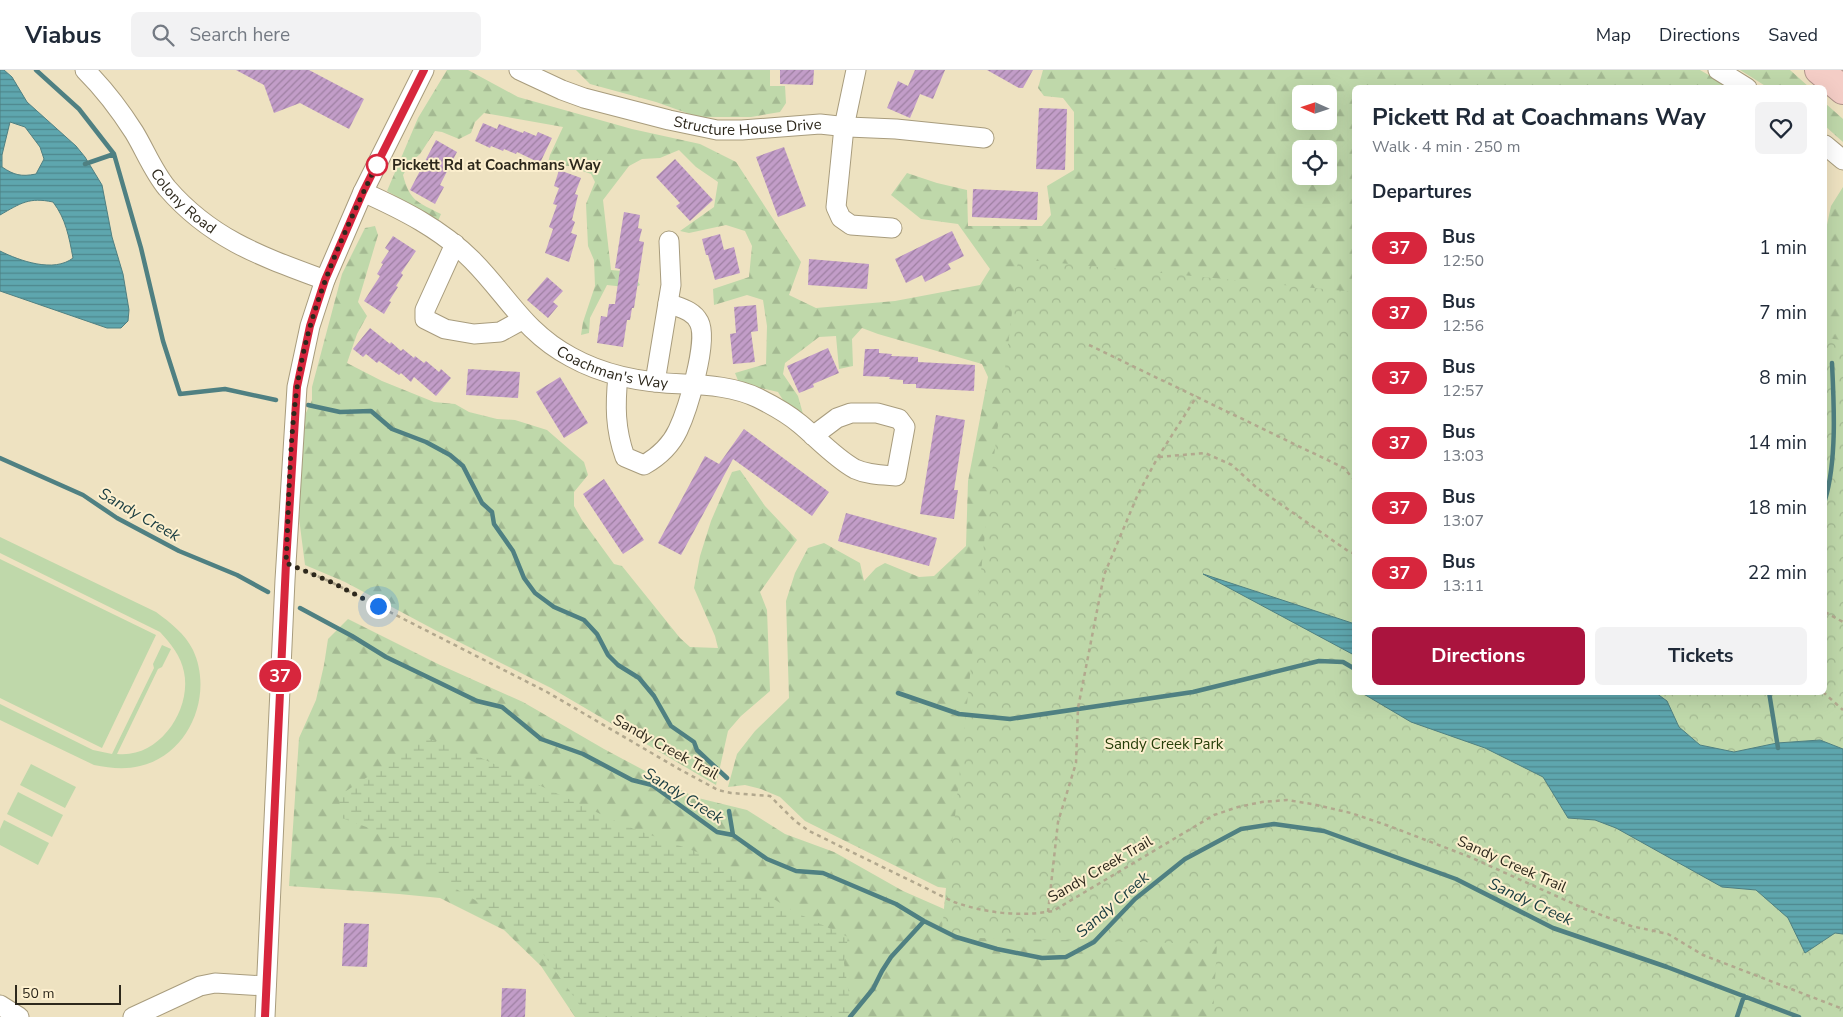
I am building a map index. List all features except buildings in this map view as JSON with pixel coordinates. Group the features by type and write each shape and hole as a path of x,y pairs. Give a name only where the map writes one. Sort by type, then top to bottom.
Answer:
{"highway":[{"path":"1819,70 1843,90"}],"street":[{"name":"Colony Road","path":"84,70 96,81 134,132 167,187 196,217 238,245 325,280"},
{"path":"265,1017 286,563 297,387 310,326 325,280 363,192 424,70"},
{"name":"Structure House Drive","path":"519,70 584,98 669,120 717,130 820,124 984,138"},
{"path":"856,70 844,127 836,207 841,218 851,225 892,228"},
{"path":"1718,70 1742,85"},
{"path":"1827,147 1843,160"},
{"name":"Coachman's Way","path":"363,192 402,210 455,244 489,278 522,320 549,344 570,357 618,376 655,382 694,384 738,391 756,397 797,422 844,462 871,475 896,476 905,427 899,419 877,413 851,413 837,418 814,436"},
{"path":"655,382 671,285 669,241"},
{"path":"455,244 425,310 425,319 445,329 474,334 500,332 522,320"},
{"path":"618,376 615,405 618,439 625,457 644,465 658,457 678,431 694,384 700,350 701,324 693,313 668,303"},
{"path":"133,1017 200,986 215,983 266,986"},
{"path":"0,1005 19,1017"}],"path":[{"path":"1089,345 1344,468 1352,477"},
{"path":"1048,912 1058,822 1076,763 1078,708 1104,574 1138,494 1158,457 1197,396"},
{"path":"1158,457 1205,453 1232,465 1264,493 1352,553"},
{"name":"Sandy Creek Trail","path":"286,563 329,581 529,682 718,790 770,796 795,821 809,831 954,902 974,909 1028,914 1048,912 1065,905 1214,815 1262,802 1287,800 1351,813 1389,826 1470,857 1585,909 1631,926 1668,934 1703,955 1843,1009"},
{"path":"1827,613 1843,622"},
{"path":"1826,695 1843,710"}],"green space":[{"path":"447,70 468,70 518,97 632,129 700,144 736,162 801,262 789,295 816,308 895,301 980,285 990,269 958,224 921,219 891,195 907,173 967,190 968,226 1042,226 1051,215 1047,186 1074,170 1074,112 1063,98 1044,96 1038,88 1043,70 1700,70 1726,85 1352,85 1352,695 1827,695 1827,225 1831,206 1843,187 1843,1017 575,1017 541,966 504,930 440,898 289,886 299,738 316,700 328,639 348,619 438,664 523,702 604,749 694,797 747,810 785,834 834,852 903,891 944,909 946,888 938,887 805,821 780,797 745,785 728,787 737,754 755,731 789,698 786,601 795,573 808,548 824,543 860,563 864,581 876,568 885,563 919,577 934,576 966,546 968,481 988,377 982,364 862,328 852,339 853,366 839,369 836,336 819,337 785,363 783,374 798,396 803,414 788,408 778,392 739,383 735,373 766,364 767,326 763,300 747,295 714,305 713,289 749,277 752,246 745,231 726,225 689,233 680,231 714,207 718,182 696,167 679,150 660,158 642,159 629,166 603,200 611,270 632,272 640,285 634,288 607,285 590,318 589,333 581,335 583,322 595,286 594,260 588,246 586,204 595,182 591,174 569,166 555,165 546,170 550,155 563,127 484,113 475,122 471,133 459,139 435,131 403,175 412,196 426,207 441,214 438,221 387,191 418,118"},
{"path":"576,70 770,70 770,86 785,86 786,103 780,112 751,117 698,117 656,102 590,84"},
{"path":"1740,70 1790,70 1807,85 1764,85"},
{"path":"1827,105 1843,119 1843,142 1827,128"},
{"path":"375,226 378,235 358,302 367,316 357,334 347,363 382,381 434,402 455,404 469,412 497,419 515,420 547,430 584,462 588,475 574,492 574,506 582,520 614,564 622,566 680,638 690,647 718,648 715,636 694,588 700,556 711,521 732,472 740,470 765,506 797,540 760,592 767,610 770,691 741,716 728,731 716,785 551,688 435,630 345,582 305,565 299,518 304,417 312,400 312,387 342,274 365,228"},
{"name":"Sandy Creek Park","path":"1018,259 1352,292 1352,695 1827,695 1827,338 1843,340 1843,1017 1213,1017 1217,944 941,937 988,507"},
{"path":"0,537 156,612 182,634 193,650 199,667 200,686 198,704 193,721 184,736 172,750 157,760 140,766 111,768 94,765 0,720 0,704 93,750 112,754 154,668 153,664 162,645 171,649 162,667 158,669 117,754 132,753 146,749 159,740 169,729 183,702 185,687 181,661 172,646 160,632 0,553"},
{"path":"0,559 156,635 102,748 0,698"},
{"path":"427,738 477,756 626,826 697,852 795,912 848,937 844,963 852,1014 850,1017 588,1017 544,955 475,900 432,875 409,855 369,828 339,817 340,795"},
{"path":"31,764 76,787 65,808 20,785"},
{"path":"18,792 63,815 52,837 7,814"},
{"path":"4,820 49,843 38,865 0,845 0,829"}],"water":[{"path":"0,70 4,70 12,77 27,102 76,146 102,185 112,237 123,274 129,310 128,321 121,328 107,328 0,291 0,251 27,262 47,265 56,265 73,258 64,222 53,202 38,200 25,202 0,215","holes":["10,122 25,127 40,147 44,159 36,174 14,174 2,167 2,155"]},
{"path":"1203,574 1352,623 1352,654"},
{"path":"1365,695 1659,695 1667,701 1679,727 1700,745 1734,752 1777,743 1820,740 1843,749 1843,934 1835,933 1805,953 1788,918 1756,890 1722,887 1616,828 1595,820 1568,818 1543,777 1485,748 1411,722"}],"waterway":[{"path":"36,70 79,109 114,154 141,248 163,341 180,394 225,389 276,400"},
{"path":"85,164 114,154"},
{"path":"1827,492 1833,450 1832,363"},
{"path":"308,405 340,412 371,411 392,429 426,442 450,455 463,466 482,503 492,512 494,524 513,551 524,578 535,593 554,607 584,620 597,634 608,655 618,665 639,678 654,696 671,726 694,742 697,750 727,778"},
{"name":"Sandy Creek","path":"0,458 83,495 117,518 179,551 237,575 268,592"},
{"name":"Sandy Creek","path":"300,608 386,657 477,701 502,707 541,739 583,754 632,780 652,785 717,832 733,835 767,859 796,871 823,873 896,904 956,937 997,949 1042,958 1066,957 1094,942 1135,899 1185,859 1241,829 1274,824 1324,831 1456,879 1553,928 1667,967 1799,1017"},
{"path":"898,693 959,714 1010,719 1193,692 1319,661 1343,662 1352,667"},
{"path":"1769,695 1778,748"},
{"path":"729,811 733,835"},
{"path":"850,1017 873,989 891,957 924,921"},
{"path":"1737,1017 1744,996"}],"bus line":[{"name":"37","path":"265,1017 286,563 294,410 297,387 310,326 325,280 363,192 424,70"}],"place":[{"name":"Pickett Rd at Coachmans Way","path":"377,165"}],"route":[{"path":"377,165 378,162 346,229 325,280 310,326 302,360 294,410 286,563 329,581 378,606"}]}
